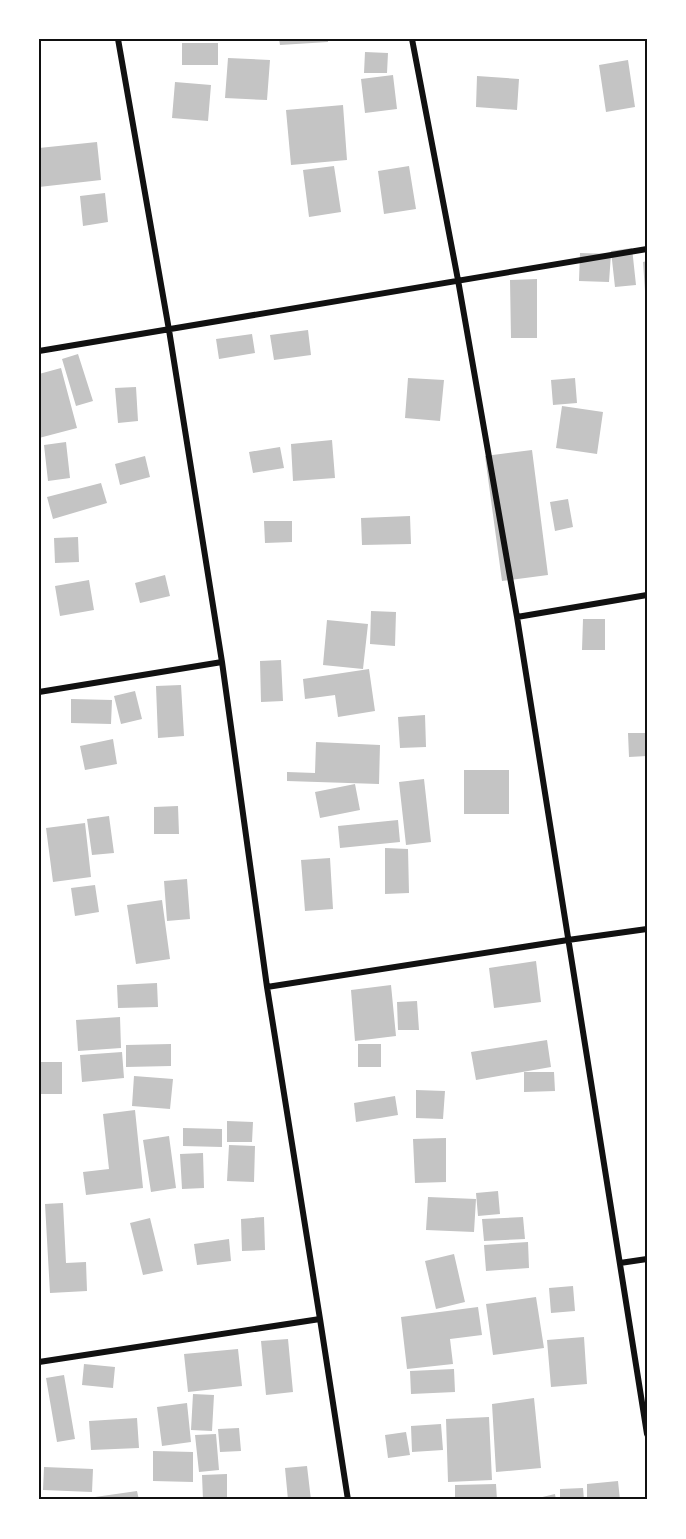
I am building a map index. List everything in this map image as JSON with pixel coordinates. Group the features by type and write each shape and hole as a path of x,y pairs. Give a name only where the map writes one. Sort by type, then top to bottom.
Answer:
{"street":[{"path":"118,39 170,330 222,662 267,987 348,1500"},
{"path":"412,39 518,617 647,1434"},
{"path":"39,351 647,249"},
{"path":"518,617 647,595"},
{"path":"39,692 222,662"},
{"path":"267,987 647,929"},
{"path":"620,1263 647,1259"},
{"path":"39,1362 320,1318"}],"building":[{"path":"279,39 328,39 328,42 280,45"},
{"path":"182,43 218,43 218,65 182,65"},
{"path":"365,52 388,53 387,73 364,73"},
{"path":"228,58 270,60 267,100 225,98"},
{"path":"628,60 635,107 606,112 599,65"},
{"path":"393,75 397,109 365,113 361,79"},
{"path":"477,76 519,79 517,110 476,107"},
{"path":"175,82 211,85 208,121 172,118"},
{"path":"343,105 347,160 291,165 286,110"},
{"path":"97,142 101,180 39,187 39,148"},
{"path":"334,166 341,212 309,217 303,170"},
{"path":"409,166 416,209 384,214 378,171"},
{"path":"105,193 108,222 83,226 80,196"},
{"path":"632,248 636,285 615,287 611,251"},
{"path":"580,253 611,254 609,282 579,281"},
{"path":"647,261 647,291 645,291 643,262"},
{"path":"537,279 537,338 511,338 510,280"},
{"path":"308,330 311,355 274,360 270,335"},
{"path":"252,334 255,353 219,359 216,339"},
{"path":"78,354 93,401 76,406 62,359"},
{"path":"61,368 77,428 39,438 39,374"},
{"path":"408,378 444,380 440,421 405,418"},
{"path":"575,378 577,403 553,405 551,380"},
{"path":"136,387 138,421 118,423 115,388"},
{"path":"562,406 603,412 597,454 556,448"},
{"path":"332,440 335,478 293,481 291,444"},
{"path":"66,442 70,478 48,481 44,445"},
{"path":"280,447 284,468 253,473 249,452"},
{"path":"532,450 548,575 502,581 485,456"},
{"path":"145,456 150,477 120,485 115,464"},
{"path":"101,483 107,503 53,519 47,497"},
{"path":"568,499 573,527 555,531 550,502"},
{"path":"410,516 411,544 362,545 361,518"},
{"path":"264,521 292,521 292,542 265,543"},
{"path":"78,537 79,562 55,563 54,538"},
{"path":"165,575 170,596 140,603 135,583"},
{"path":"89,580 94,610 60,616 55,586"},
{"path":"371,611 396,612 395,646 370,644"},
{"path":"583,619 605,619 605,650 582,650"},
{"path":"327,620 368,624 363,669 323,665"},
{"path":"281,660 283,701 261,702 260,661"},
{"path":"369,669 375,711 338,717 335,695 305,699 303,679"},
{"path":"181,685 184,736 158,738 156,686"},
{"path":"135,691 142,719 121,724 114,696"},
{"path":"71,699 112,700 111,724 71,723"},
{"path":"425,715 426,747 400,748 398,717"},
{"path":"628,733 647,733 647,756 629,757"},
{"path":"113,739 117,764 85,770 80,746"},
{"path":"316,742 380,745 379,784 287,781 287,772 315,773"},
{"path":"464,770 509,770 509,814 464,814"},
{"path":"424,779 431,842 406,845 399,782"},
{"path":"355,784 360,810 320,818 315,792"},
{"path":"178,806 179,834 154,834 154,807"},
{"path":"109,816 114,853 92,855 87,819"},
{"path":"398,820 400,842 340,848 338,826"},
{"path":"85,823 91,877 53,882 46,828"},
{"path":"385,848 408,849 409,893 385,894"},
{"path":"330,858 333,909 305,911 301,860"},
{"path":"187,879 190,919 167,921 164,881"},
{"path":"95,885 99,912 75,916 71,888"},
{"path":"162,900 170,959 136,964 127,905"},
{"path":"536,961 541,1002 494,1008 489,968"},
{"path":"157,983 158,1007 118,1008 117,985"},
{"path":"391,985 396,1036 355,1041 351,990"},
{"path":"417,1001 419,1030 398,1030 397,1002"},
{"path":"120,1017 121,1048 78,1051 76,1020"},
{"path":"547,1040 551,1067 476,1080 471,1052"},
{"path":"171,1044 171,1066 126,1067 126,1045"},
{"path":"358,1044 381,1044 381,1067 358,1067"},
{"path":"122,1052 124,1078 82,1082 80,1055"},
{"path":"39,1062 62,1062 62,1094 39,1094"},
{"path":"524,1072 554,1072 555,1091 524,1092"},
{"path":"134,1076 173,1079 170,1109 132,1106"},
{"path":"416,1090 445,1091 443,1119 416,1118"},
{"path":"395,1096 398,1115 356,1122 354,1103"},
{"path":"135,1110 143,1188 86,1195 83,1172 109,1169 103,1114"},
{"path":"227,1121 253,1122 252,1142 227,1142"},
{"path":"183,1128 222,1129 222,1147 183,1146"},
{"path":"169,1136 176,1188 151,1192 143,1140"},
{"path":"446,1138 446,1182 415,1183 413,1139"},
{"path":"229,1145 255,1146 254,1182 227,1181"},
{"path":"203,1153 204,1188 182,1189 180,1154"},
{"path":"498,1191 500,1214 478,1216 476,1193"},
{"path":"428,1197 476,1199 474,1232 426,1230"},
{"path":"63,1203 66,1263 86,1262 87,1291 50,1293 45,1204"},
{"path":"264,1217 265,1250 242,1251 241,1219"},
{"path":"523,1217 525,1239 484,1241 482,1219"},
{"path":"150,1218 163,1271 143,1275 130,1223"},
{"path":"229,1239 231,1261 197,1265 194,1244"},
{"path":"528,1242 529,1268 486,1271 484,1245"},
{"path":"454,1254 465,1302 436,1309 425,1261"},
{"path":"573,1286 575,1311 551,1313 549,1288"},
{"path":"536,1297 544,1348 493,1355 486,1304"},
{"path":"478,1307 482,1335 450,1339 453,1364 407,1369 401,1317"},
{"path":"584,1337 587,1384 551,1387 547,1340"},
{"path":"288,1339 293,1392 266,1395 261,1341"},
{"path":"238,1349 242,1386 188,1392 184,1354"},
{"path":"84,1364 115,1367 113,1388 82,1385"},
{"path":"454,1369 455,1392 411,1394 410,1371"},
{"path":"64,1375 75,1439 57,1442 46,1378"},
{"path":"193,1394 214,1395 212,1431 191,1430"},
{"path":"534,1398 541,1468 496,1472 492,1404"},
{"path":"187,1403 191,1442 162,1446 157,1407"},
{"path":"489,1417 492,1480 448,1482 446,1419"},
{"path":"137,1418 139,1448 91,1450 89,1421"},
{"path":"441,1424 443,1450 412,1452 411,1426"},
{"path":"239,1428 241,1451 220,1452 218,1429"},
{"path":"406,1432 410,1455 388,1458 385,1435"},
{"path":"216,1434 219,1470 199,1472 195,1435"},
{"path":"153,1451 193,1452 193,1482 153,1481"},
{"path":"307,1466 311,1500 288,1500 285,1468"},
{"path":"44,1467 93,1469 92,1492 43,1490"},
{"path":"227,1474 227,1500 203,1500 202,1475"},
{"path":"618,1481 620,1500 587,1500 587,1484"},
{"path":"496,1484 497,1500 455,1500 455,1485"},
{"path":"583,1488 584,1500 560,1500 560,1489"},
{"path":"137,1491 139,1500 96,1500 95,1497"},
{"path":"555,1494 556,1500 534,1499"}]}
